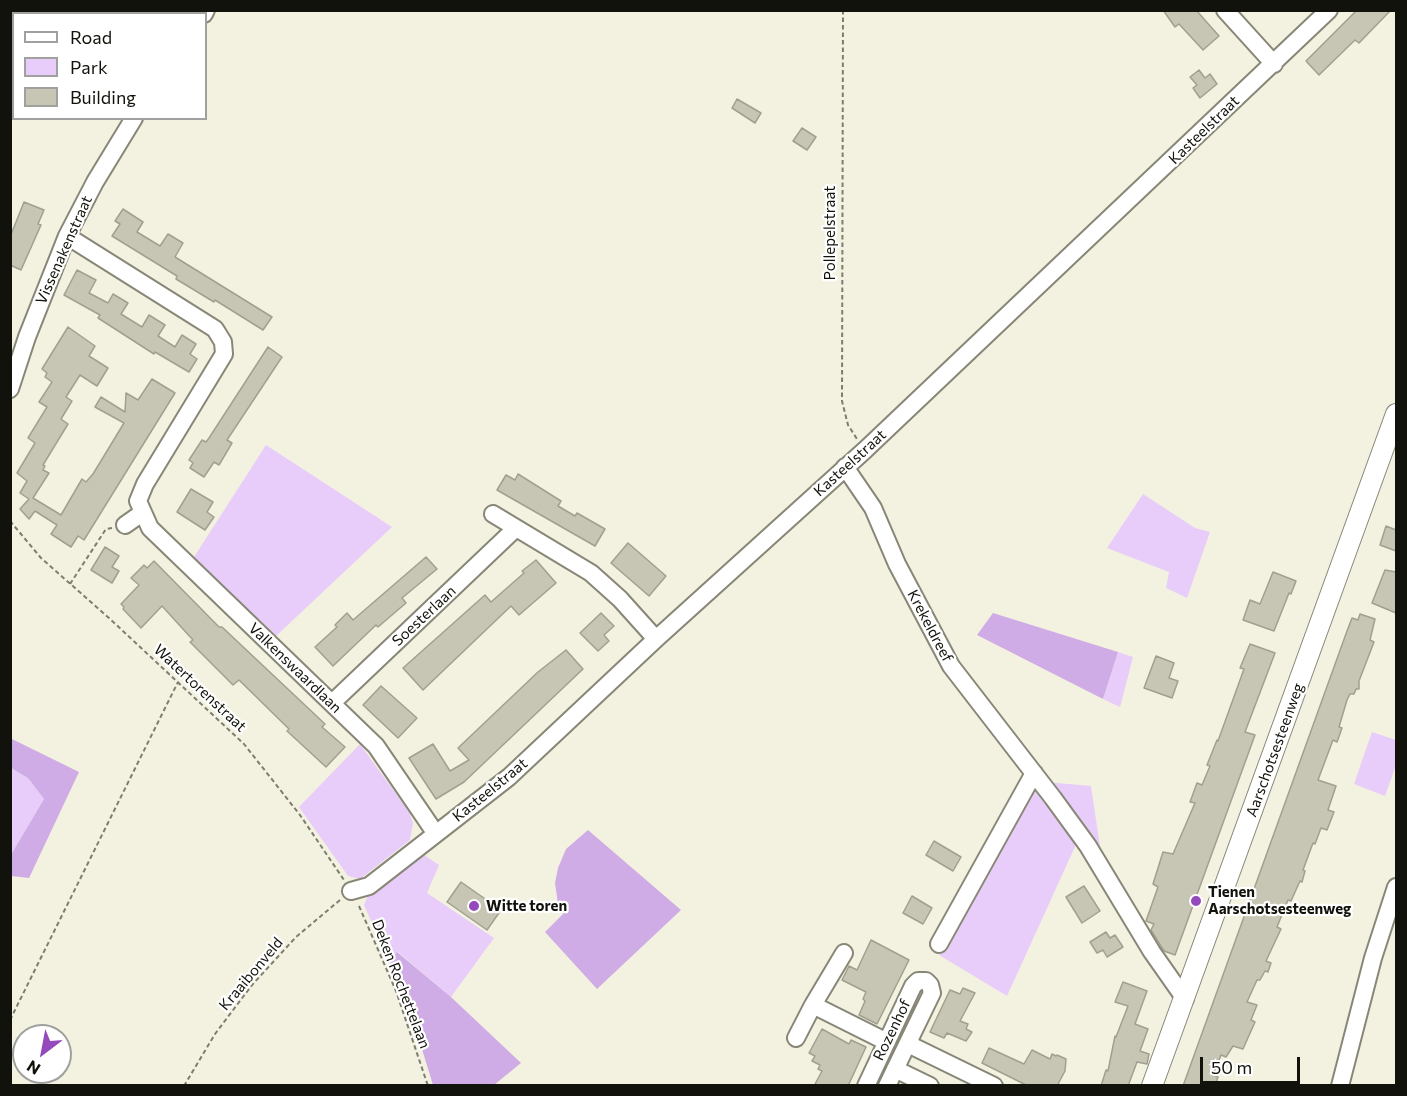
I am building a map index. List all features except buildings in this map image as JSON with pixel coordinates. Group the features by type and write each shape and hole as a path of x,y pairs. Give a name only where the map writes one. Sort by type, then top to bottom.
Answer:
{"main road":[{"name":"Aarschotsesteenweg","path":"1152,1086 1396,414"}],"street":[{"path":"1225,10 1274,64"},
{"name":"Kasteelstraat","path":"351,891 369,886 509,777 656,639 865,450 1329,10"},
{"name":"Vissenakenstraat","path":"10,389 27,337 67,236 95,182 133,120"},
{"path":"67,236 215,329 223,342 224,354 145,484 138,501 142,513 124,525"},
{"name":"Krekeldreef","path":"845,467 873,508 897,564 951,666 1088,846 1152,952 1185,999"},
{"name":"Valkenswaardlaan","path":"142,513 150,528 376,746 436,834"},
{"path":"493,514 591,573 620,599 656,639"},
{"name":"Soesterlaan","path":"332,703 516,528"},
{"path":"939,944 1034,773"},
{"path":"1340,1086 1373,958 1396,887"},
{"path":"796,1038 844,954"},
{"name":"Rozenhof","path":"866,1086 913,986 918,981 926,981 932,993 887,1086"},
{"path":"813,1005 886,1042"},
{"name":"Rozenhof","path":"908,1044 994,1086"},
{"name":"Rozenhof","path":"895,1069 930,1086"}],"path":[{"name":"Pollepelstraat","path":"843,10 842,401 848,425 865,450"},
{"name":"Watertorenstraat","path":"10,521 41,558 244,744 300,814 351,891"},
{"path":"69,584 106,529 124,525"},
{"path":"10,1020 178,682"},
{"name":"Kraaibonveld","path":"183,1086 215,1034 252,985 296,937 351,891"},
{"name":"Deken Rochettelaan","path":"351,891 396,991 428,1086"}],"green space":[{"path":"266,445 392,527 276,636 194,557"},
{"path":"1143,494 1195,528 1210,532 1187,598 1166,588 1169,572 1107,548"},
{"path":"1118,652 1133,657 1120,707 1103,699"},
{"path":"1372,732 1396,740 1396,765 1385,796 1354,784"},
{"path":"360,744 409,812 413,823 410,840 360,879 348,876 299,807"},
{"path":"11,768 28,778 44,799 12,853 11,860"},
{"path":"1034,782 1078,840 1007,996 939,955"},
{"path":"1045,782 1091,786 1099,853"},
{"path":"421,853 439,865 427,893 494,938 451,997 398,952 389,962 364,905 368,896"}],"shaded area":[{"path":"993,613 1118,652 1103,699 977,635"},
{"path":"10,738 79,772 29,878 11,876 12,853 44,799 28,778 11,768"},
{"path":"588,830 681,910 597,989 545,932 563,914 558,904 555,883 566,849"},
{"path":"397,952 451,997 521,1063 494,1085 433,1085 413,1020 389,962"}],"place":[{"name":"Tienen Aarschotsesteenweg","path":"1196,901"},
{"name":"Witte toren","path":"474,906"}]}
